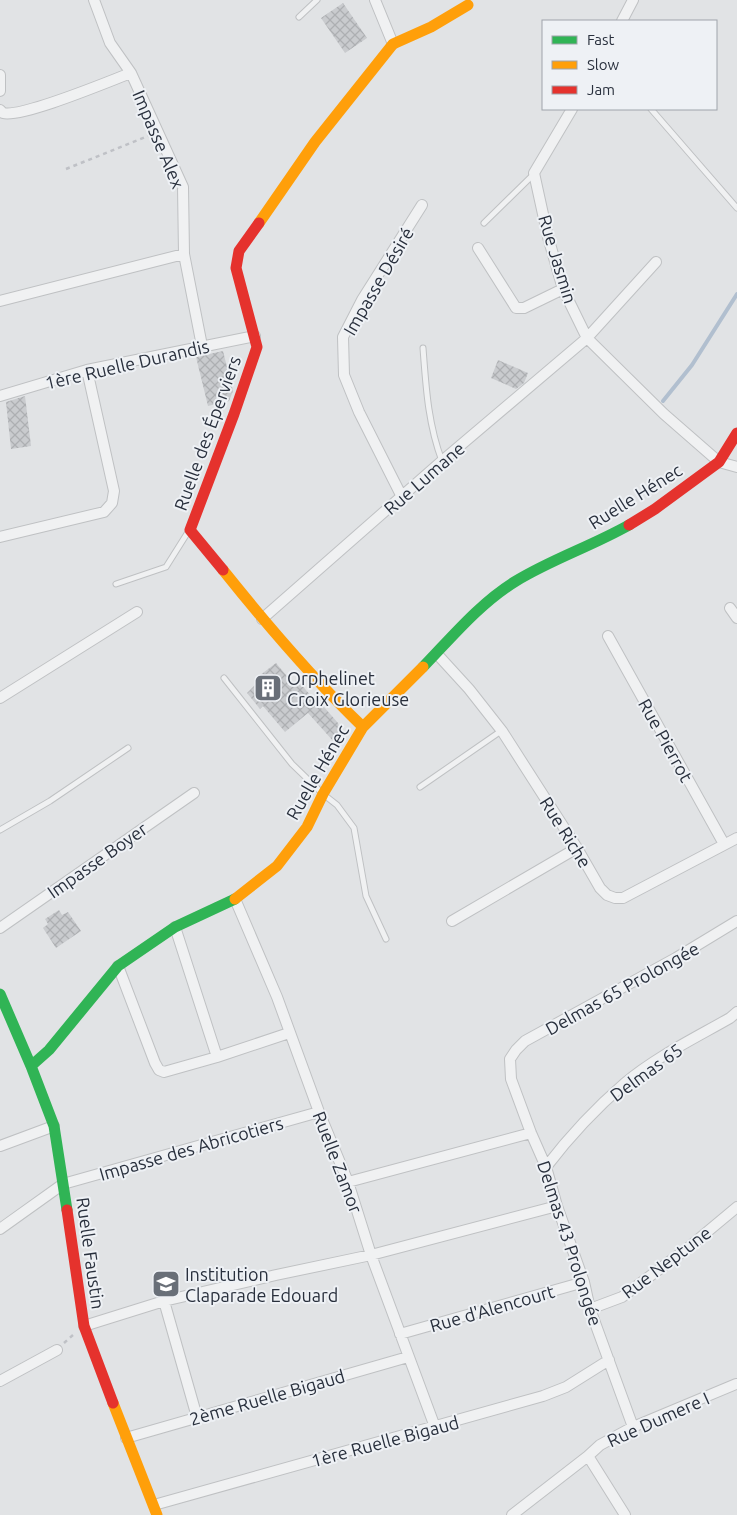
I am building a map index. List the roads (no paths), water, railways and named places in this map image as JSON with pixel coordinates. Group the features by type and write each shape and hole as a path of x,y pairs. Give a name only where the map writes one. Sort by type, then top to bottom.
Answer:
{"street":[{"name":"Impasse Alex","path":"94,0 110,43 131,73 183,187 184,254 202,346"},
{"path":"375,0 393,44"},
{"path":"623,20 633,0"},
{"name":"Ruelle des Éperviers","path":"363,727 326,692 262,619 190,530 237,406 257,347 236,268 239,251 315,142 393,44 431,26 468,5"},
{"path":"0,110 3,113 13,115 131,73"},
{"path":"0,75 0,91"},
{"path":"534,173 571,110"},
{"name":"Rue Jasmin","path":"534,173 548,237 563,289 587,338 664,414 719,462 737,467"},
{"name":"Impasse Désiré","path":"402,496 359,412 344,375 343,337 362,300 422,205"},
{"path":"478,248 516,308 524,308 563,289"},
{"path":"0,301 184,254"},
{"name":"Rue Lumane","path":"262,619 442,461 587,338 656,262"},
{"name":"1ère Ruelle Durandis","path":"0,396 86,370 255,336"},
{"path":"0,537 104,512 112,502 114,491 86,370"},
{"name":"Ruelle Hénec","path":"32,1066 48,1050 118,966 174,927 235,899 278,866 307,827 323,794 363,727 489,600 516,581 609,536 655,509 719,462 737,433"},
{"path":"730,608 737,618"},
{"path":"0,698 137,612"},
{"name":"Rue Pierrot","path":"608,636 724,844"},
{"name":"Rue Riche","path":"436,654 469,689 502,731 577,848 600,888 607,895 623,898 737,838"},
{"name":"Impasse Boyer","path":"0,928 194,793"},
{"path":"452,921 577,848"},
{"name":"Ruelle Zamor","path":"235,899 277,996 288,1032 348,1182 371,1255 435,1427"},
{"name":"Delmas 65 Prolongée","path":"510,1058 525,1042 676,958 737,921"},
{"path":"174,927 217,1057"},
{"path":"118,966 155,1063 159,1070 164,1072 217,1057 288,1032"},
{"name":"Ruelle Faustin","path":"0,994 32,1066 54,1126 84,1326 155,1510"},
{"name":"Delmas 65","path":"546,1167 564,1144 626,1082 737,1012"},
{"name":"Delmas 43 Prolongée","path":"510,1058 511,1079 546,1167 557,1206 584,1282 590,1309 633,1427"},
{"name":"Impasse des Abricotiers","path":"0,1229 63,1184 319,1112"},
{"path":"0,1146 54,1126"},
{"path":"348,1182 531,1133"},
{"path":"84,1326 164,1301 371,1255 557,1206"},
{"name":"Rue Neptune","path":"590,1309 622,1297 737,1208"},
{"name":"Rue d'Alencourt","path":"400,1334 584,1282"},
{"path":"164,1301 197,1417"},
{"path":"0,1381 57,1350"},
{"name":"2ème Ruelle Bigaud","path":"126,1438 408,1357"},
{"name":"1ère Ruelle Bigaud","path":"155,1510 543,1396 566,1387 609,1360"},
{"name":"Rue Dumere I","path":"512,1515 600,1445 633,1427 736,1384"},
{"path":"588,1456 625,1515"}],"lane":[{"path":"299,18 317,0"},
{"path":"652,110 737,208"},
{"path":"484,223 534,173"},
{"path":"423,348 427,406 434,439 442,461"},
{"path":"116,584 166,567 190,530"},
{"path":"224,678 292,764 337,805 354,828 366,896 386,939"},
{"path":"420,786 502,731"},
{"path":"0,830 50,801 128,748"}],"waterway":[{"path":"663,401 692,365 737,294"}],"place":[{"name":"Orphelinet Croix Glorieuse","path":"268,688"},
{"name":"Institution Claparade Edouard","path":"166,1284"}]}
